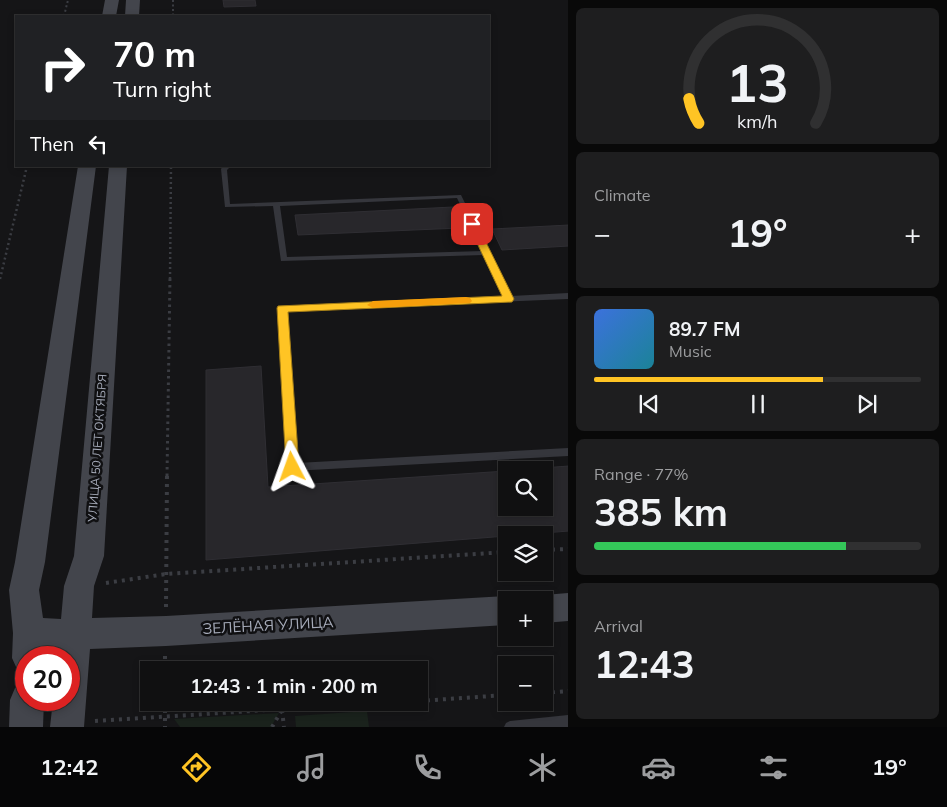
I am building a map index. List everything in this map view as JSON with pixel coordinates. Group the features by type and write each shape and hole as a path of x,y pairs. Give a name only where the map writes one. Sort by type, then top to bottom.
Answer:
{"main road":[{"path":"109,15 112,0"},
{"path":"132,15 133,0"},
{"path":"29,645 24,590 30,562 88,167"},
{"name":"УЛИЦА 50 ЛЕТ ОКТЯБРЯ","path":"67,727 79,586 89,556 118,167"},
{"path":"553,608 568,607"},
{"name":"ЗЕЛЁНАЯ УЛИЦА","path":"29,645 74,634 166,631 498,611"},
{"path":"26,727 27,711"}],"lane":[{"path":"227,167 224,169 227,206 459,196 509,299"},
{"path":"276,204 284,259 486,252"},
{"path":"568,296 282,308 292,467 568,452"},
{"path":"510,727 568,721"}],"path":[{"path":"64,15 68,0"},
{"path":"173,0 173,15"},
{"path":"0,279 27,167"},
{"path":"165,661 171,167"},
{"path":"553,549 568,548"},
{"path":"79,586 166,574 498,553"},
{"path":"553,692 568,691"},
{"path":"428,700 498,696"},
{"path":"165,727 165,714 253,711"},
{"path":"272,727 281,711"},
{"path":"282,711 284,727"}],"shaded area":[{"path":"367,711 369,727 296,727 295,716"},
{"path":"279,713 271,727 180,727 174,719"}],"building":[{"path":"223,0 255,0 256,6 224,7"},
{"path":"453,207 460,228 298,235 295,215"},
{"path":"568,225 568,246 502,250 492,229"},
{"path":"261,366 268,487 498,472 498,516 553,516 553,467 568,466 568,531 553,532 553,526 498,526 498,537 206,560 206,370"}],"slow traffic":[{"path":"373,305 466,301"}],"route":[{"path":"292,467 282,308 509,299 472,224"}]}
